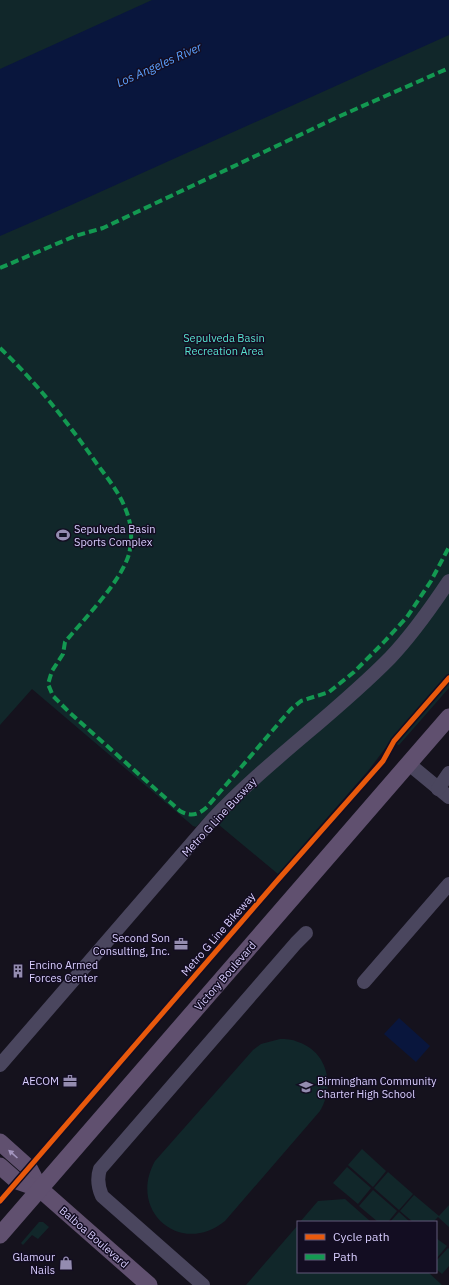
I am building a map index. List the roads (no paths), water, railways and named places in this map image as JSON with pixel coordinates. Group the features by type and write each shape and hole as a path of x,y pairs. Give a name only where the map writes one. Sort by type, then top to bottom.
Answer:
{"main road":[{"name":"Victory Boulevard","path":"0,1235 449,717"},
{"name":"Balboa Boulevard","path":"0,1142 29,1168 40,1189 149,1285"},
{"name":"Balboa Boulevard","path":"0,1166 18,1181 40,1189"}],"lane":[{"name":"Metro G Line Busway","path":"0,1065 221,811 246,786 330,714 391,657 433,605 449,581"},
{"path":"409,764 449,797"},
{"path":"438,789 449,773"},
{"path":"364,982 449,884"},
{"path":"203,1285 102,1196 99,1190 98,1176 100,1169 306,933"}],"water":[{"name":"Los Angeles River","path":"152,0 449,0 449,35 0,236 0,69"},
{"path":"399,1018 430,1046 416,1062 384,1034"}],"place":[{"name":"Sepulveda Basin Sports Complex","path":"63,535"},
{"name":"Second Son Consulting, Inc.","path":"181,944"},
{"name":"Encino Armed Forces Center","path":"18,971"},
{"name":"AECOM","path":"70,1081"},
{"name":"Birmingham Community Charter High School","path":"306,1087"},
{"name":"Glamour Nails","path":"66,1263"}],"park label":[{"name":"Sepulveda Basin Recreation Area","path":"224,344"}]}
